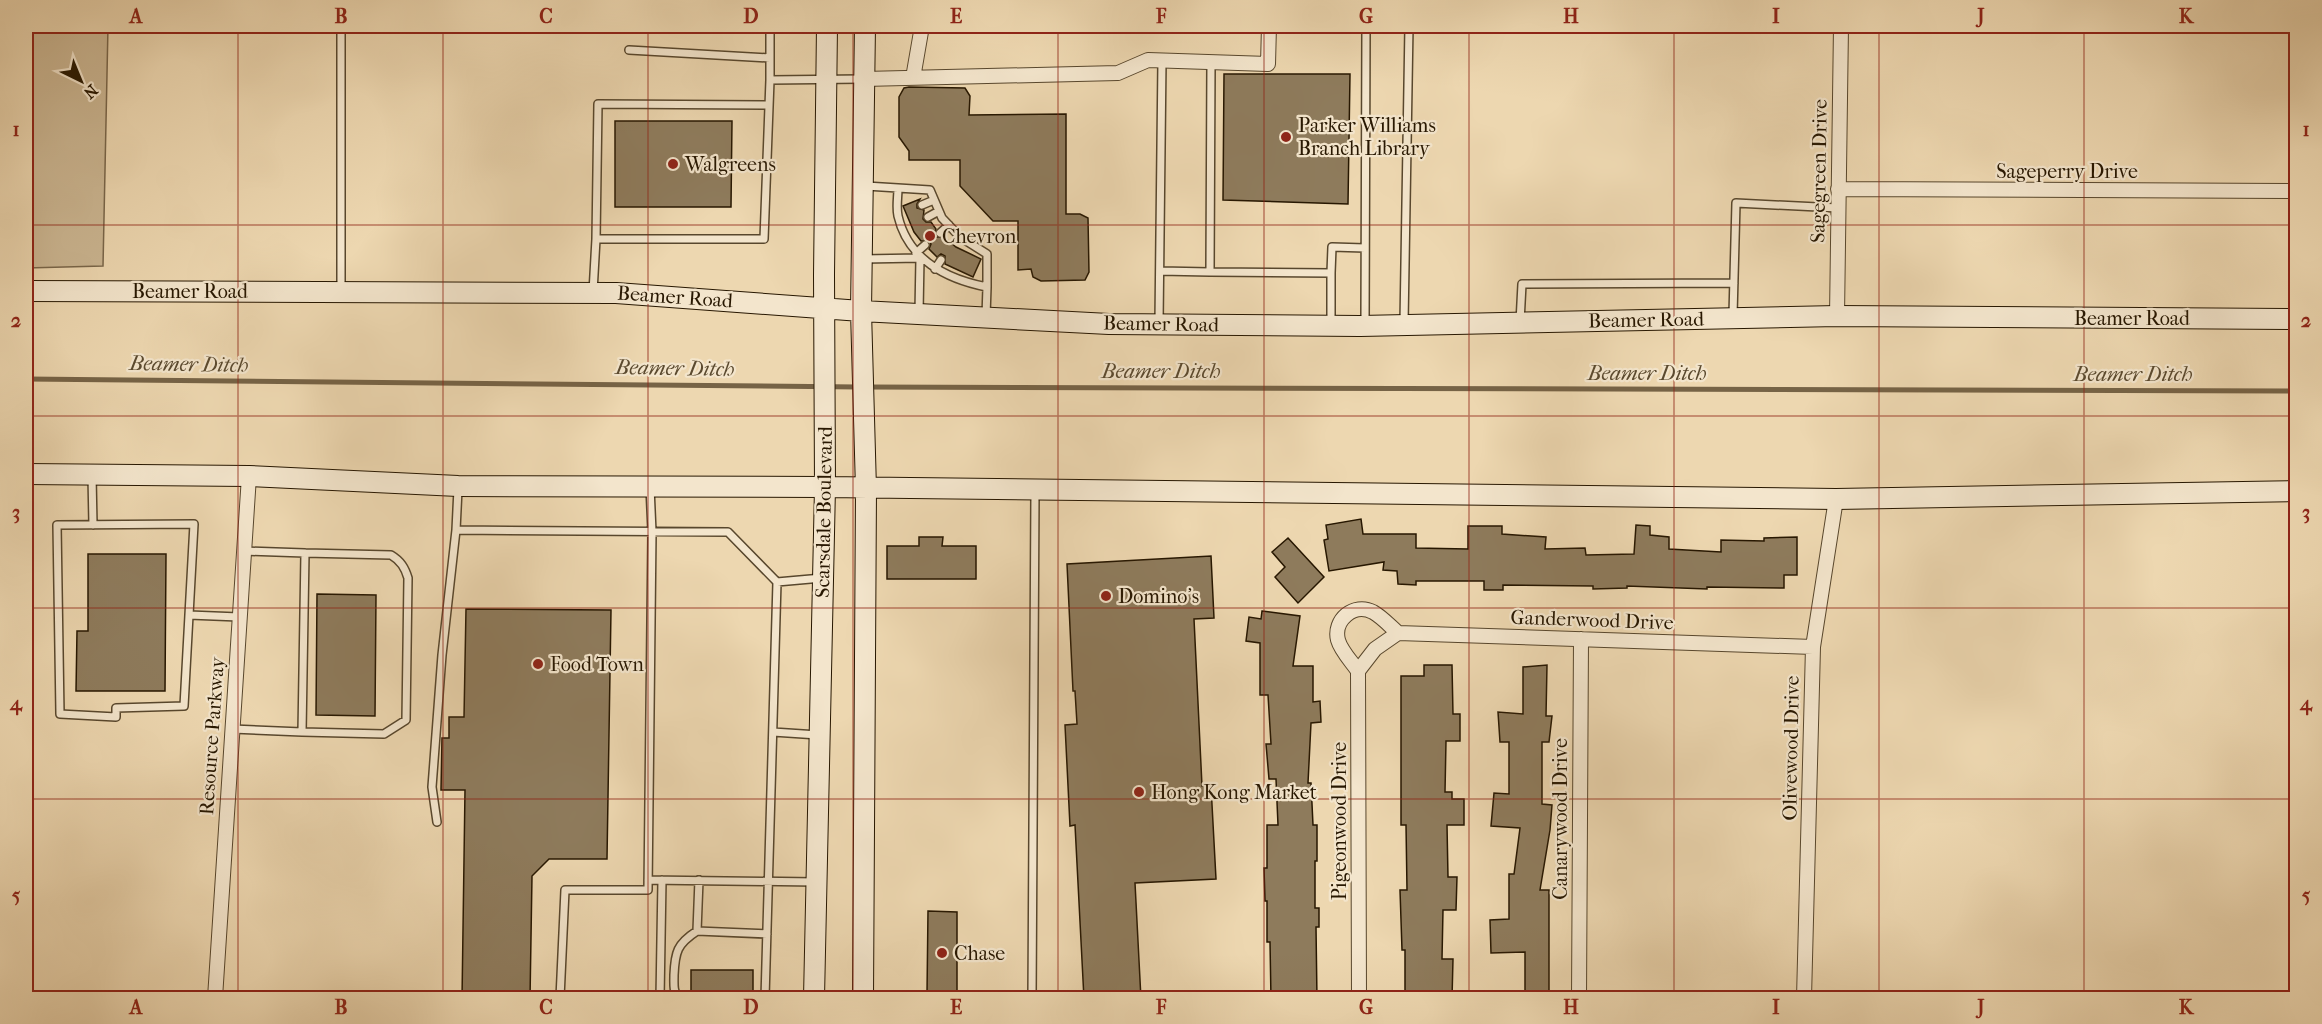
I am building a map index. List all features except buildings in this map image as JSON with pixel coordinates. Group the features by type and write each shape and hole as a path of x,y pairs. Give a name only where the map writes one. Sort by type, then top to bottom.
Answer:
{"main road":[{"name":"Scarsdale Boulevard","path":"814,999 825,487 827,26"},
{"name":"Scarsdale Boulevard","path":"863,999 866,467 861,311 865,26"},
{"name":"Beamer Road","path":"26,291 592,292 825,317 861,311 1109,324 1365,326 1837,316 2296,319"},
{"path":"26,474 249,476 458,486 825,487 1836,499 2296,491"}],"street":[{"path":"914,78 922,26"},
{"path":"864,79 1118,73 1148,60 1268,64 1269,26"},
{"name":"Sagegreen Drive","path":"1837,316 1841,26"},
{"name":"Sageperry Drive","path":"1838,189 2296,191"},
{"name":"Resource Parkway","path":"215,999 249,476"},
{"name":"Olivewood Drive","path":"1804,999 1813,647 1836,499"},
{"path":"1362,609 1372,611 1398,633 1375,649 1358,671 1338,642 1337,632 1339,623 1345,615 1353,610 1362,609"},
{"name":"Ganderwood Drive","path":"1398,633 1813,647"},
{"name":"Canarywood Drive","path":"1579,999 1581,639"},
{"name":"Pigeonwood Drive","path":"1358,671 1359,999"}],"lane":[{"path":"341,26 341,292"},
{"path":"596,239 764,239 770,26"},
{"path":"1365,326 1366,26"},
{"path":"1404,325 1409,26"},
{"path":"629,50 770,58"},
{"path":"1159,324 1162,60"},
{"path":"1210,272 1211,62"},
{"path":"770,81 864,79"},
{"path":"592,292 596,239 598,104 769,105"},
{"path":"863,186 930,190 942,218 959,236 987,254 986,318"},
{"path":"898,188 903,229 918,256 935,269 987,287"},
{"path":"922,205 934,200"},
{"path":"1733,318 1736,203 1838,208"},
{"path":"928,217 939,211"},
{"path":"903,229 910,225"},
{"path":"940,233 949,225"},
{"path":"953,244 959,236"},
{"path":"967,253 971,244"},
{"path":"919,314 918,256 925,245"},
{"path":"1331,326 1332,247 1365,248"},
{"path":"978,258 981,250"},
{"path":"862,259 918,256"},
{"path":"935,269 941,260"},
{"path":"1160,271 1330,273"},
{"path":"1520,323 1522,284 1734,283"},
{"path":"92,475 93,525"},
{"path":"437,822 432,787 458,486"},
{"path":"560,999 565,890 648,890 652,532 650,487"},
{"path":"1032,999 1035,490"},
{"path":"57,525 194,525 189,615 184,706 116,708 116,717 60,714 57,525"},
{"path":"456,530 728,532 777,582 765,999"},
{"path":"232,729 384,734 406,720 408,578 399,561 391,555 244,551"},
{"path":"302,732 305,553"},
{"path":"777,582 823,578"},
{"path":"189,615 240,617"},
{"path":"773,732 818,735"},
{"path":"648,880 816,882"},
{"path":"660,999 662,880"},
{"path":"697,931 699,880"},
{"path":"678,999 674,993 675,960 684,940 697,931 767,934"}],"shaded area":[{"path":"26,26 108,26 103,266 26,268"}],"waterway":[{"name":"Beamer Ditch","path":"26,379 858,387"},
{"name":"Beamer Ditch","path":"867,387 2296,391"}],"place":[{"name":"Parker Williams Branch Library","path":"1286,137"},
{"name":"Walgreens","path":"673,164"},
{"name":"Chevron","path":"930,236"},
{"name":"Domino's","path":"1106,596"},
{"name":"Food Town","path":"538,664"},
{"name":"Hong Kong Market","path":"1139,792"},
{"name":"Chase","path":"942,953"}]}
